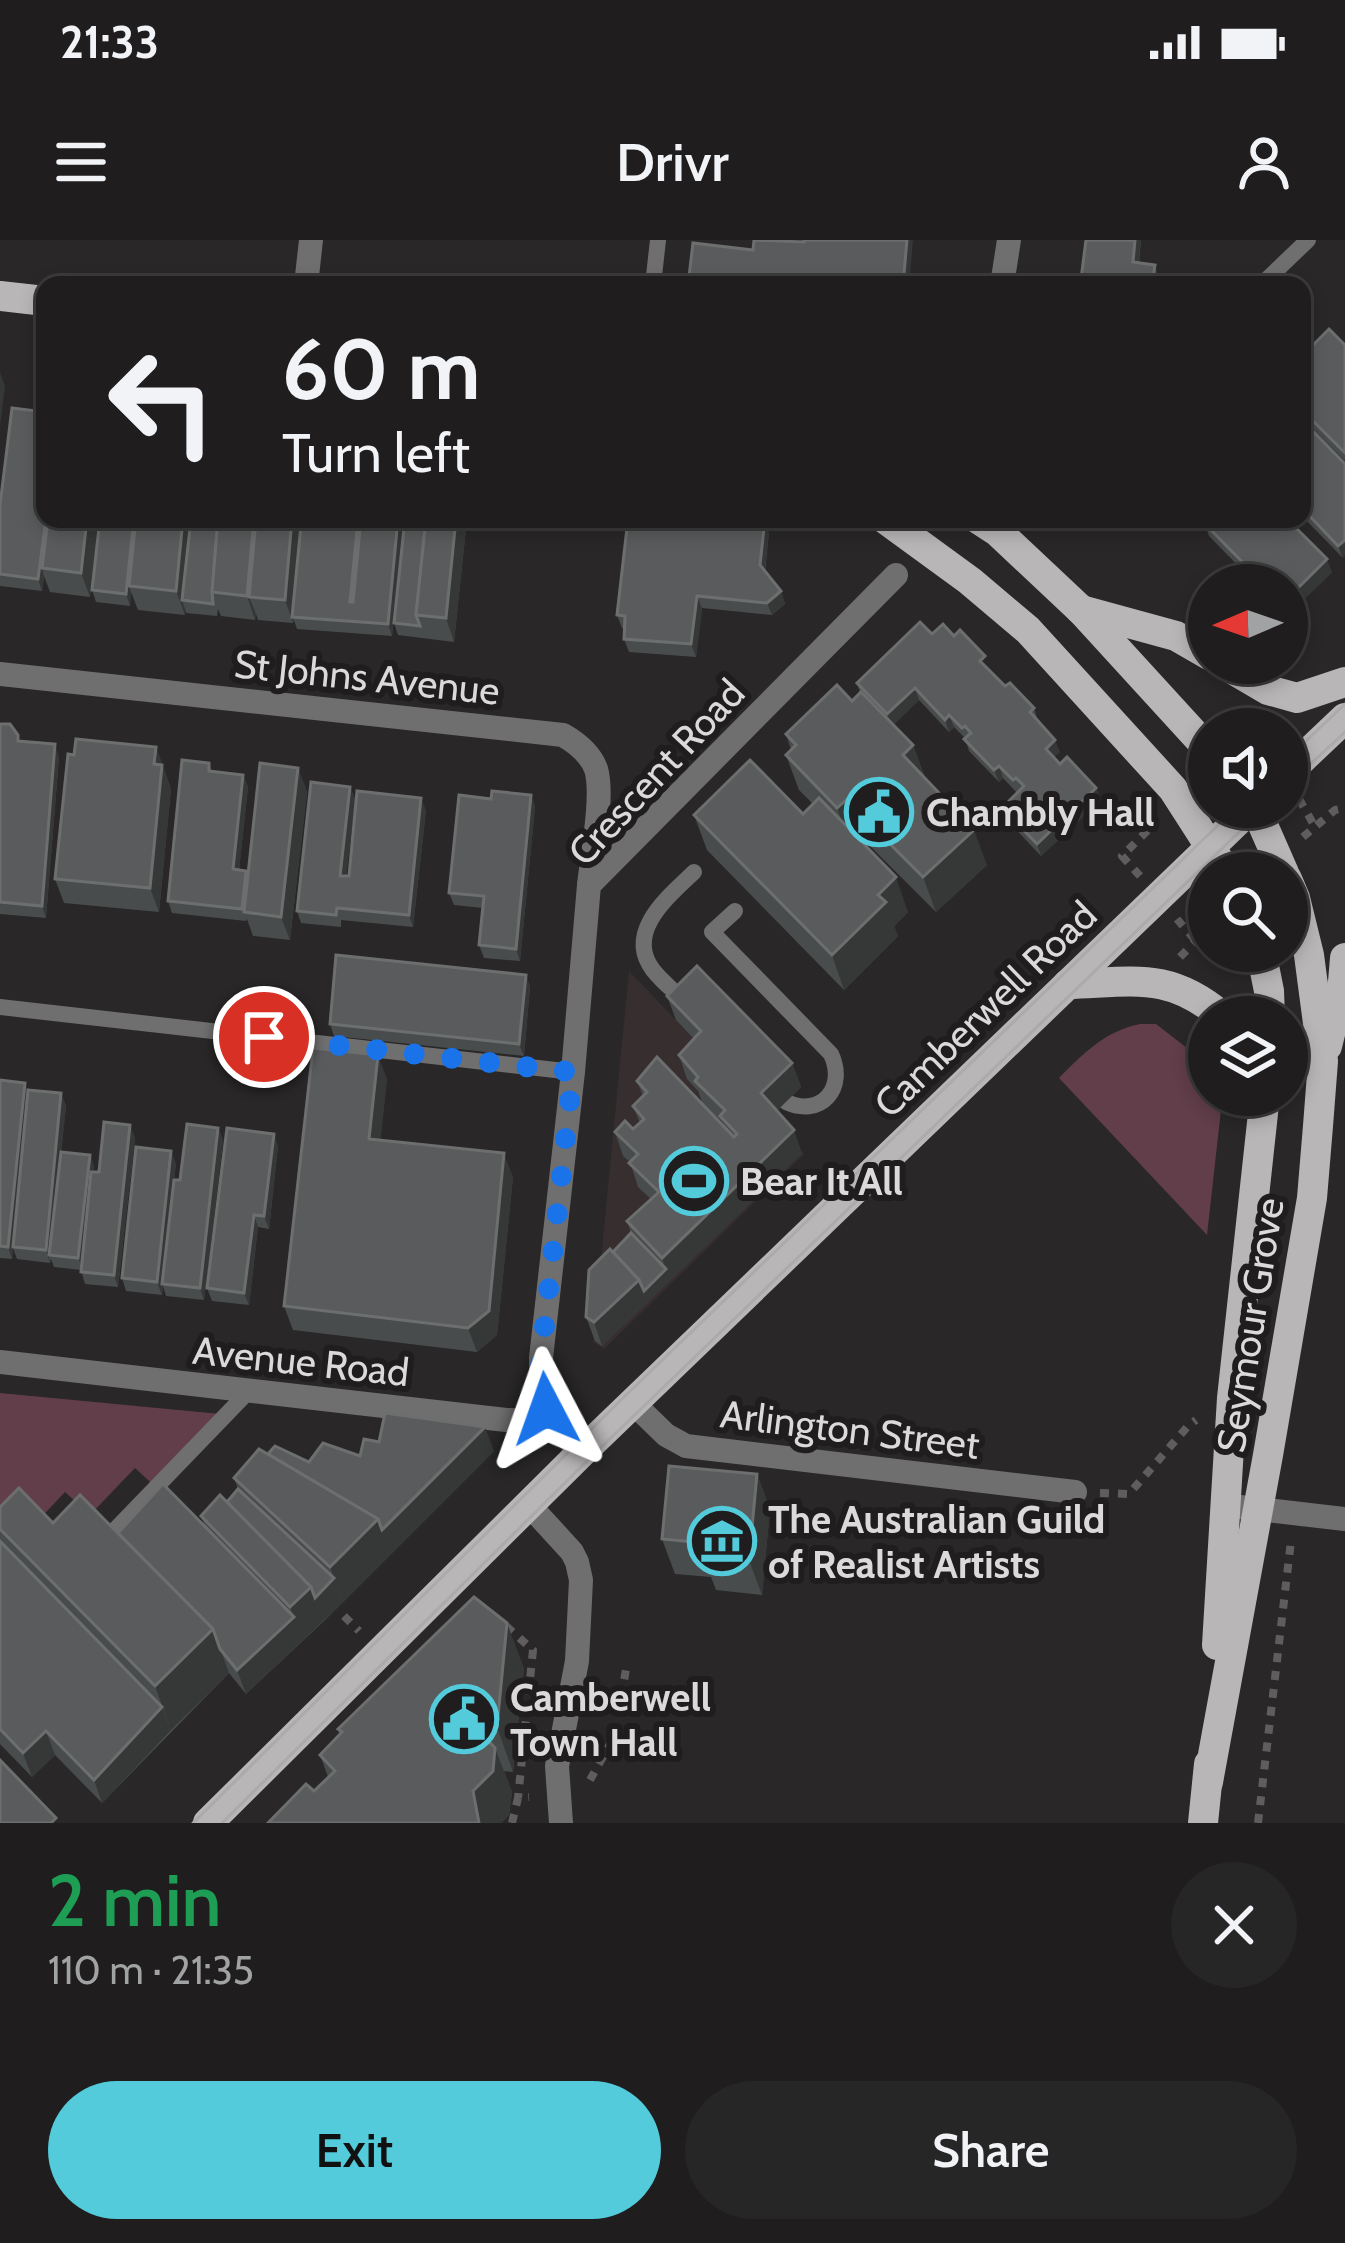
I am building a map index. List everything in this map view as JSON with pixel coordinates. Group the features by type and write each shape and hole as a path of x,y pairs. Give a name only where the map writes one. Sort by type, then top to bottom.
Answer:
{"main road":[{"path":"0,296 36,300"},
{"path":"897,528 1028,630 1173,789 1214,852"},
{"path":"1000,528 1188,727"},
{"path":"1081,610 1188,643"},
{"path":"1259,684 1298,698 1345,682"},
{"path":"1308,753 1345,718"},
{"name":"Camberwell Road","path":"208,1823 633,1402 1068,984 1188,885"},
{"name":"Seymour Grove","path":"1203,1823 1312,1198 1323,1060 1308,951"},
{"path":"1323,1060 1345,958"},
{"path":"1068,984 1151,980 1192,996"},
{"name":"Seymour Grove","path":"1208,1783 1232,1398 1261,1116"}],"street":[{"path":"307,276 311,240"},
{"path":"1003,276 1009,240"},
{"name":"Crescent Road","path":"553,1421 542,1396 540,1371 589,885 896,575"},
{"name":"St Johns Avenue","path":"0,674 563,735 587,754 596,769 599,788 589,885"},
{"name":"Avenue Road","path":"0,1362 506,1420 553,1421"},
{"name":"Arlington Street","path":"633,1402 666,1435 686,1446 1075,1492"},
{"path":"553,1421 581,1453"},
{"path":"530,1506 572,1552 581,1580 577,1661 557,1766 561,1823"},
{"path":"1226,1506 1345,1520"}],"lane":[{"path":"654,276 658,240"},
{"path":"1270,276 1308,240"},
{"path":"689,1006 654,972 645,944 655,910 694,872"},
{"path":"734,911 712,932 831,1054 837,1066 832,1092 819,1104 811,1108 786,1102"},
{"path":"0,1007 573,1072"},
{"path":"108,1537 248,1392"}],"path":[{"path":"1075,1492 1129,1494 1188,1426 1232,1398"},
{"path":"495,1616 533,1650 518,1798"}],"shaded area":[{"path":"629,971 804,1154 604,1349 593,1342"},
{"path":"1156,1024 1188,1049 1188,1116 1220,1116 1207,1235 1059,1078 1086,1052 1127,1027"},
{"path":"0,1393 231,1415 160,1491 135,1468 90,1515 65,1492 15,1545 0,1531"}],"building":[{"path":"754,240 907,240 904,276 689,276 693,243 753,250"},
{"path":"1086,240 1135,240 1133,262 1155,265 1153,276 1081,276"},
{"path":"1329,329 1345,345 1345,453 1311,419 1311,347"},
{"path":"12,408 36,411 36,528 45,528 38,579 0,574 0,505"},
{"path":"1311,429 1345,464 1345,540 1338,546 1311,518"},
{"path":"47,528 86,528 81,573 42,568"},
{"path":"99,528 133,528 126,594 92,590"},
{"path":"135,528 182,528 176,591 129,586"},
{"path":"190,528 217,528 213,604 182,600"},
{"path":"217,528 253,528 247,596 212,592"},
{"path":"255,528 291,528 285,600 249,597"},
{"path":"301,528 357,530 353,602 360,528 397,528 388,624 292,617"},
{"path":"404,528 425,528 416,615 420,626 394,623"},
{"path":"425,528 455,528 446,618 416,615"},
{"path":"627,528 764,528 760,565 781,591 767,603 697,596 691,644 624,639 625,616 617,615"},
{"path":"1209,528 1296,528 1327,559 1308,578 1308,564 1244,564"},
{"path":"920,622 932,634 943,624 954,636 960,630 985,656 980,661 1034,708 1030,712 1055,740 1046,749 1060,764 1067,757 1096,788 1037,844 1002,808 1024,786 999,766 994,770 964,739 971,733 965,726 949,715 945,720 915,688 887,714 857,683"},
{"name":"Chambly Hall","path":"837,685 852,701 861,692 913,745 903,755 974,830 923,877 846,800 837,808 786,755 796,745 786,734"},
{"path":"0,724 10,724 18,741 55,744 42,906 0,902"},
{"path":"76,739 156,747 154,764 162,765 150,888 55,879 68,754 74,755"},
{"path":"182,760 209,763 209,771 243,775 233,869 246,871 242,909 168,901"},
{"path":"750,760 803,814 819,798 896,877 878,895 886,902 832,955 694,815"},
{"path":"260,763 298,768 281,917 244,912"},
{"path":"311,782 350,787 340,876 349,876 357,791 421,798 409,915 337,908 336,915 297,911"},
{"path":"492,791 531,795 516,949 479,945 484,896 449,893 459,795 491,799"},
{"path":"336,955 526,975 519,1044 330,1024"},
{"path":"697,966 792,1063 761,1093 794,1130 662,1258 627,1221 659,1192 629,1163 638,1154 615,1132 625,1121 633,1129 644,1119 633,1106 647,1092 637,1081 657,1057 734,1137 737,1134 720,1116 725,1110 695,1081 698,1077 679,1055 701,1031 667,996"},
{"path":"313,1048 378,1055 369,1139 504,1153 489,1311 468,1328 284,1306"},
{"path":"0,1080 25,1083 8,1247 0,1246"},
{"path":"28,1090 61,1093 46,1250 13,1247"},
{"path":"104,1122 130,1125 114,1275 81,1272 91,1172 99,1172"},
{"path":"187,1124 218,1128 200,1288 162,1284 174,1180 180,1180"},
{"path":"227,1128 274,1134 264,1216 254,1215 244,1293 207,1288"},
{"path":"136,1147 171,1151 157,1282 122,1278"},
{"path":"61,1152 90,1155 78,1258 49,1255"},
{"path":"631,1233 666,1269 644,1291 613,1252"},
{"path":"610,1249 639,1280 594,1322 586,1317 589,1270"},
{"path":"385,1413 485,1427 382,1530 378,1519 268,1454 275,1446 309,1462 323,1443 360,1456 364,1439 379,1442"},
{"path":"259,1449 378,1519 330,1567 234,1478"},
{"path":"669,1466 757,1474 749,1560 703,1555 705,1543 662,1539"},
{"path":"163,1484 294,1617 237,1670 220,1649 213,1629 118,1533"},
{"path":"19,1488 53,1523 80,1495 213,1629 155,1686 0,1529 0,1507"},
{"path":"238,1489 334,1578 315,1598 311,1587 227,1502"},
{"path":"220,1495 311,1587 290,1607 201,1516"},
{"path":"0,1541 162,1707 94,1780 46,1731 23,1753 0,1729"},
{"path":"474,1597 507,1623 497,1727 475,1726 495,1748 493,1771 473,1791 479,1823 268,1823 306,1784 314,1791 335,1771 320,1755 342,1732 338,1729"},
{"path":"0,1760 56,1818 51,1823 0,1823"}],"tram line":[{"path":"1308,739 1345,704"},
{"path":"1308,766 1345,732"},
{"path":"193,1823 626,1395 1215,828"},
{"path":"222,1823 588,1460 1243,828"}],"place":[{"name":"Chambly Hall","path":"879,812"},
{"name":"Bear It All","path":"694,1181"},
{"name":"The Australian Guild of Realist Artists","path":"722,1541"},
{"name":"Camberwell Town Hall","path":"464,1719"}],"route":[{"path":"264,1037 573,1072 541,1358 540,1386 546,1409"}]}
